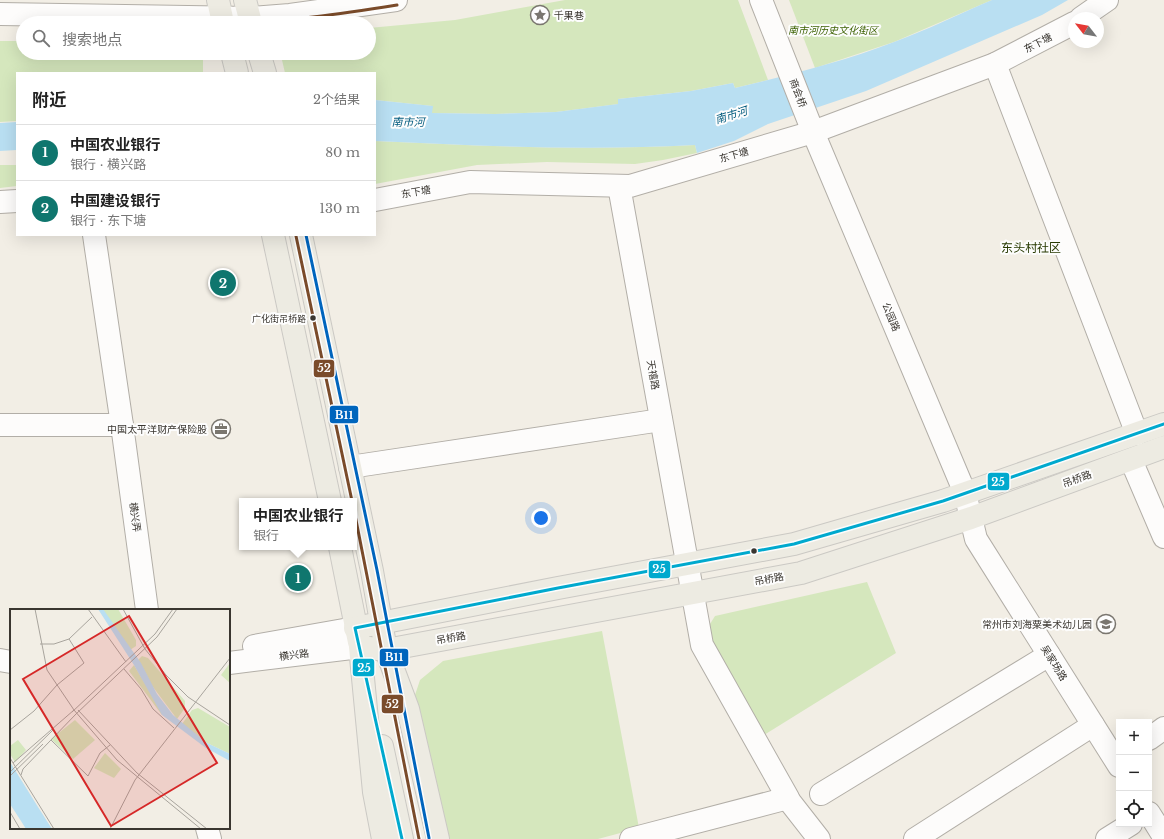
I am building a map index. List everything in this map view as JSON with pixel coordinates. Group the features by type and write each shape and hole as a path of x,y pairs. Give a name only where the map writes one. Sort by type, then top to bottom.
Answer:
{"main road":[{"path":"234,60 237,72"},
{"path":"261,60 265,72"},
{"path":"273,236 329,498"},
{"path":"300,236 357,498"},
{"path":"358,638 382,624 566,587 794,544 965,494 1164,424"},
{"name":"吊桥路","path":"358,638 386,650 801,573 971,518 1164,447"},
{"path":"357,500 424,839"},
{"path":"341,550 358,638 402,839"},
{"path":"358,638 374,792 383,839"},
{"path":"386,650 408,708 438,839"}],"street":[{"path":"0,14 290,15 396,0"},
{"name":"商会桥","path":"762,0 810,125"},
{"path":"1090,12 1107,0"},
{"name":"东下塘","path":"376,200 470,182 630,186 995,64 1068,26"},
{"path":"995,64 1137,434"},
{"name":"公园路","path":"810,125 965,494 971,518"},
{"name":"天禧路","path":"619,186 702,645 787,798 819,839"},
{"path":"0,202 16,200"},
{"name":"横兴弄","path":"94,236 147,609"},
{"path":"350,467 661,420"},
{"path":"0,425 122,425"},
{"path":"1131,460 1164,537"},
{"name":"吴家场路","path":"971,518 976,539 1116,761"},
{"name":"横兴路","path":"230,650 358,638"},
{"name":"横兴路","path":"230,663 358,638"},
{"path":"0,648 10,650"},
{"path":"821,794 1049,655"},
{"path":"0,660 10,662"},
{"path":"915,839 1093,725"},
{"path":"1152,737 1164,728"},
{"path":"631,839 787,798"},
{"path":"1107,839 1126,827"},
{"path":"207,829 210,839"}],"green space":[{"path":"565,0 738,0 768,80 735,88 733,83 691,91 618,99 619,104 556,112 495,114 432,113 432,106 376,100 376,72 285,72 282,60 376,60 376,27 455,20"},
{"name":"南市河历史文化街区","path":"789,0 992,0 894,42 815,68"},
{"path":"0,41 16,41 16,60 203,60 203,72 16,72 16,121 0,122"},
{"path":"376,141 575,148 695,145 697,153 635,164 547,162 477,165 376,184"},
{"path":"0,165 16,165 16,186 0,188"},
{"path":"867,582 896,653 764,735 712,642 710,624 715,616"},
{"path":"602,631 639,828 598,839 437,839 412,704 420,680 443,661"}],"water":[{"name":"南市河","path":"992,0 1068,0 1042,15 866,91 768,124 734,141 697,153 695,145 575,148 376,141 376,100 433,106 432,113 495,114 556,112 618,104 618,99 691,91 733,83 735,88 815,68 855,56 919,32"},
{"path":"16,122 16,150 0,151 0,123"}],"transit line":[{"name":"52","path":"320,16 397,5"},
{"name":"52","path":"296,236 351,498"},
{"name":"B11","path":"306,236 377,570 429,838"},
{"name":"25","path":"402,839 355,628 794,544 943,501 1164,424"},
{"name":"52","path":"357,525 419,839"}],"place":[{"name":"千果巷","path":"540,15"},
{"name":"中国建设银行","path":"223,283"},
{"name":"广化街吊桥路","path":"313,318"},
{"name":"中国太平洋财产保险股","path":"221,429"},
{"name":"中国农业银行","path":"298,578"},
{"name":"常州市刘海粟美术幼儿园","path":"1106,624"}],"district":[{"name":"东头村社区","path":"1031,247"}]}
